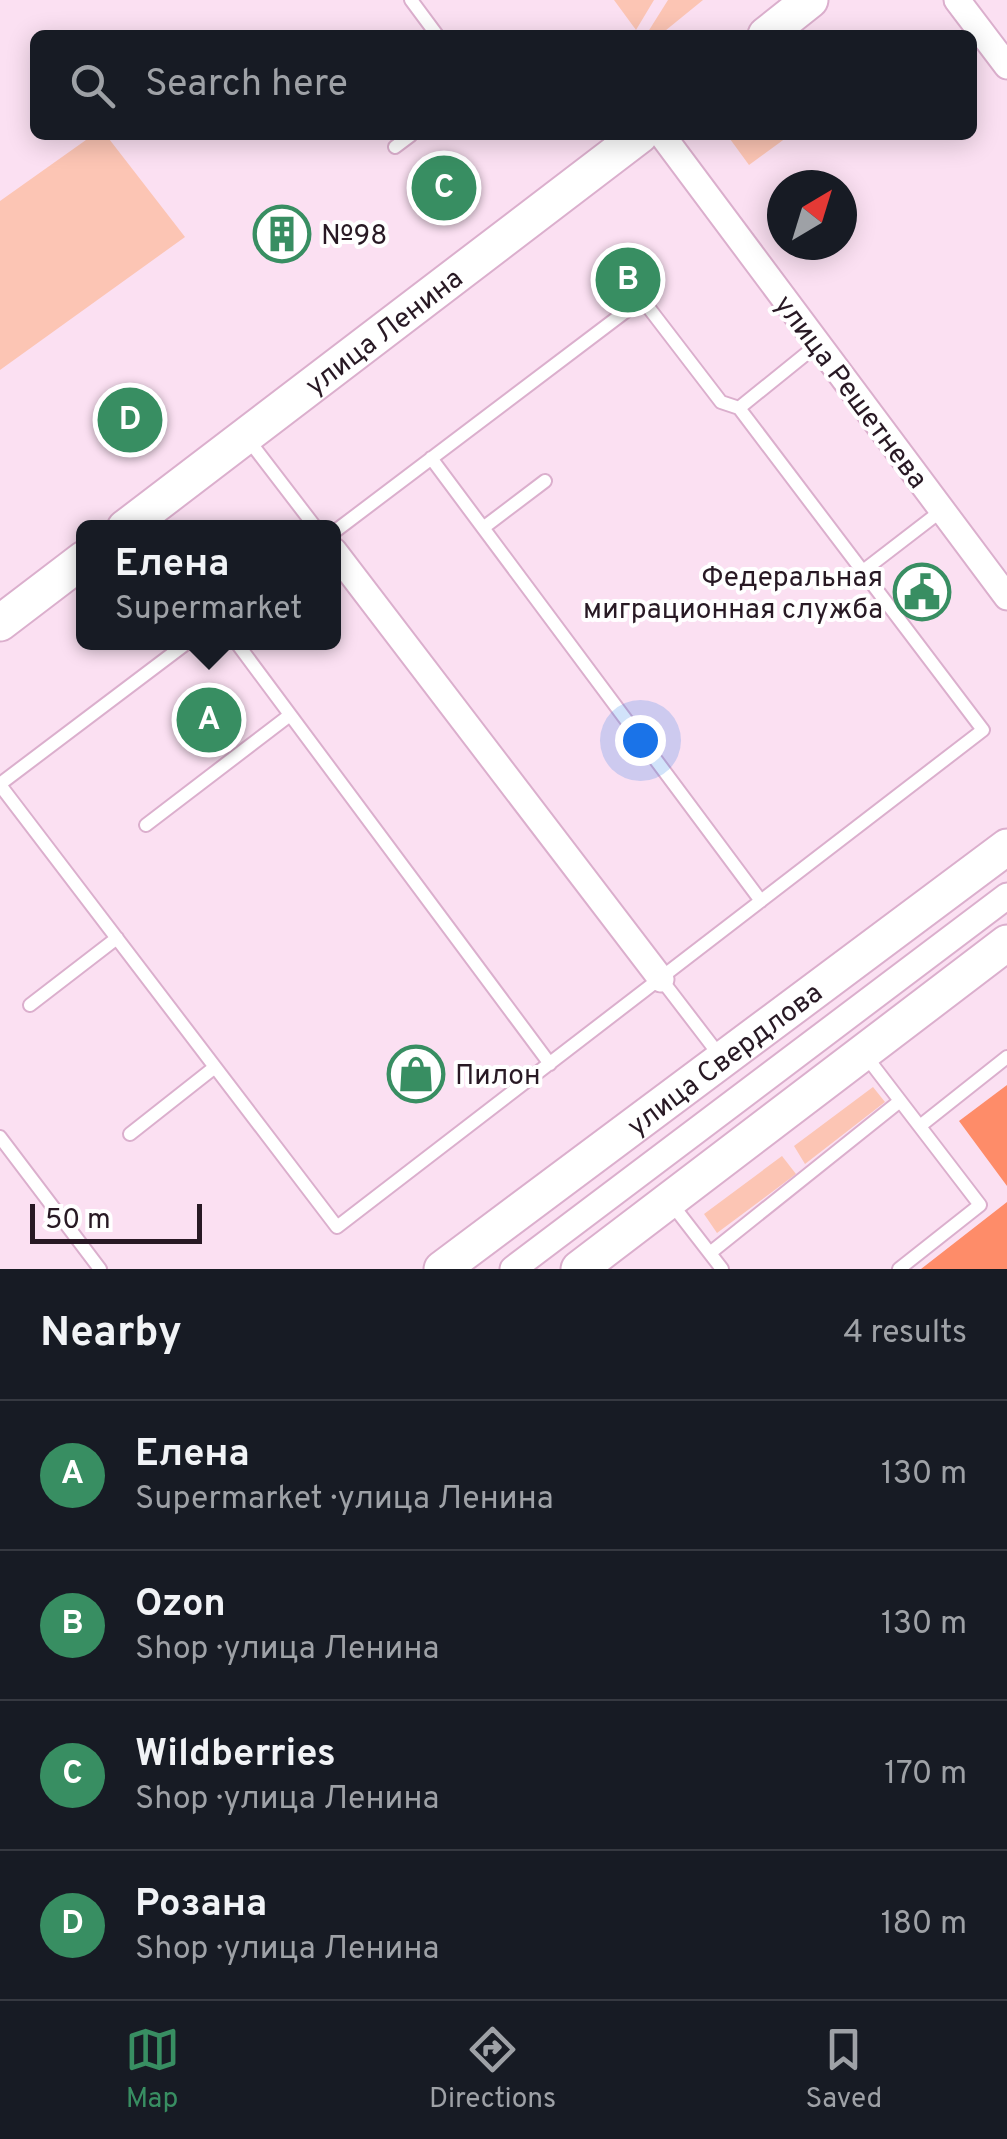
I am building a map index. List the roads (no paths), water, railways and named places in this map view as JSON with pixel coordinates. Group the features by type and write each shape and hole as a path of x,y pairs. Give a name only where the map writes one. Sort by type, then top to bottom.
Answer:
{"street":[{"path":"772,30 810,0"},
{"path":"957,0 1007,66"},
{"name":"улица Ленина","path":"136,520 633,140"},
{"name":"улица Решетнева","path":"666,140 1007,598"},
{"path":"341,560 661,978"},
{"path":"0,623 76,565"},
{"name":"улица Свердлова","path":"442,1269 1007,847"},
{"path":"513,1269 1007,896"},
{"path":"579,1269 1007,943"}],"lane":[{"path":"411,0 432,30"},
{"path":"395,147 404,140"},
{"path":"177,650 0,785 338,1227 983,730 739,408 721,402 642,299 341,527"},
{"path":"739,408 817,345"},
{"path":"246,436 310,520"},
{"path":"431,458 761,901"},
{"path":"483,528 545,481"},
{"path":"863,571 941,511"},
{"path":"242,650 550,1064"},
{"path":"146,825 290,715"},
{"path":"30,1005 117,938"},
{"path":"661,978 723,1060"},
{"path":"863,1053 980,1205 899,1269"},
{"path":"920,1126 1007,1057"},
{"path":"130,1134 215,1067"},
{"path":"710,1254 900,1101"},
{"path":"0,1137 100,1269"},
{"path":"670,1200 722,1269"}],"place":[{"name":"Wildberries","path":"444,188"},
{"name":"№98","path":"282,234"},
{"name":"Ozon","path":"628,280"},
{"name":"Розана","path":"130,420"},
{"name":"Федеральная миграционная служба","path":"922,592"},
{"name":"Елена","path":"209,720"},
{"name":"Пилон","path":"416,1074"}]}
